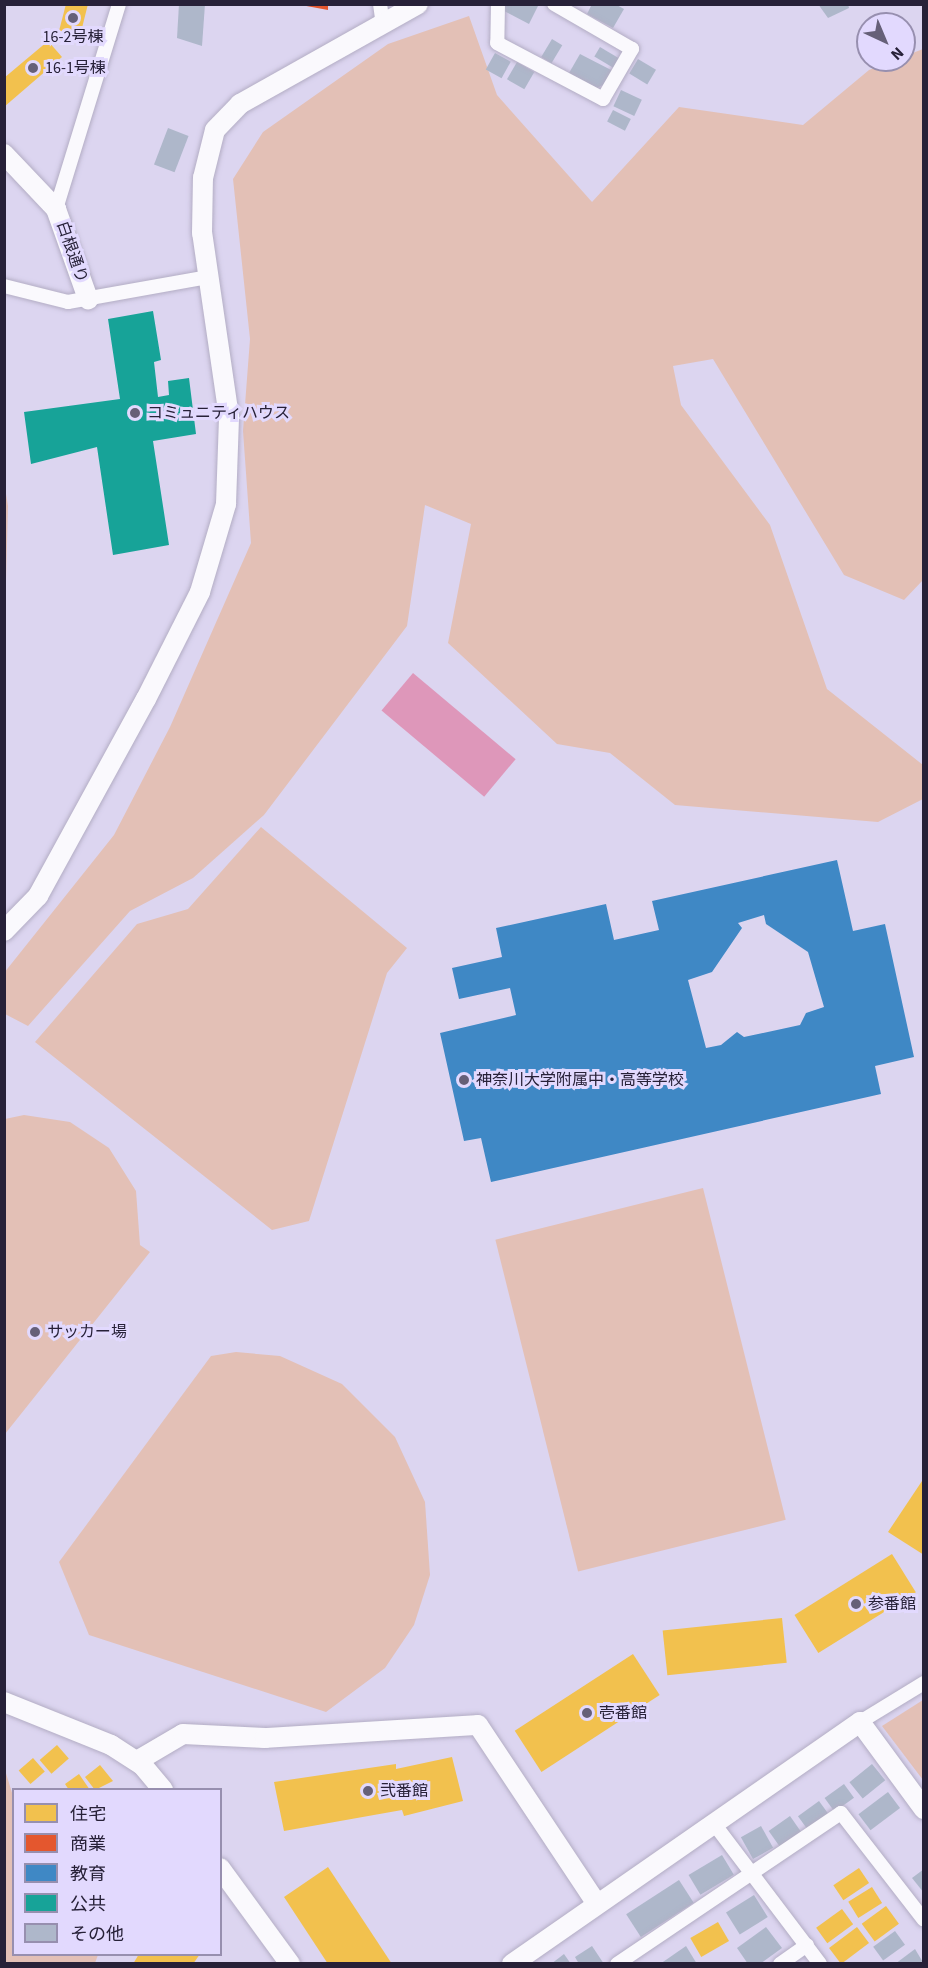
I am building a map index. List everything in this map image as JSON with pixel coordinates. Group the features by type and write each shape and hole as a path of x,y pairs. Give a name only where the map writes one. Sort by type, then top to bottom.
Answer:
{"street":[{"path":"56,209 119,4"},
{"path":"380,4 383,25"},
{"path":"4,931 38,896 200,592 226,504 231,460 221,339 208,277 202,233 203,178 215,130 240,104 418,4"},
{"path":"498,4 497,43 603,99 632,49 554,4"},
{"name":"白根通り","path":"4,154 56,209 87,299"},
{"path":"4,286 68,302 208,277"},
{"path":"512,1964 860,1722 924,1683"},
{"path":"4,1702 82,1731 136,1761 161,1788"},
{"path":"860,1722 924,1809"},
{"path":"136,1761 183,1734 276,1738 478,1725 597,1904"},
{"path":"617,1964 841,1813 924,1920"},
{"path":"715,1825 820,1964"},
{"path":"222,1871 290,1964"},
{"path":"780,1964 807,1945"}],"shaded area":[{"path":"469,16 497,95 592,202 679,107 803,125 867,72 916,72 916,52 923,49 923,580 904,600 844,575 713,359 673,366 681,405 770,525 827,689 923,765 923,799 878,822 675,805 610,753 557,744 448,643 471,524 425,505 407,626 264,815 193,878 130,911 28,1026 5,1014 4,973 114,835 170,727 251,543 243,431 250,339 233,179 263,132 388,44"},
{"path":"4,482 8,506 5,619 4,619"},
{"path":"413,673 516,759 484,797 382,711"},
{"path":"261,827 407,948 387,973 309,1221 272,1230 35,1042 137,924 188,909"},
{"path":"24,1115 70,1122 109,1148 136,1191 140,1245 150,1252 5,1434 5,1119"},
{"path":"703,1188 786,1520 578,1572 495,1240"},
{"path":"236,1352 280,1356 342,1384 395,1437 425,1502 430,1575 414,1625 385,1668 326,1712 89,1635 59,1562 211,1356"},
{"path":"923,1700 923,1780 882,1726"},
{"path":"5,1770 12,1793 12,1956 98,1956 95,1963 6,1963"}],"building: 住宅":[{"name":"16-2号棟","path":"66,4 88,4 80,36 59,31"},
{"name":"16-1号棟","path":"48,41 62,57 4,107 4,78"},
{"path":"924,1478 924,1555 888,1532"},
{"name":"参番館","path":"892,1554 916,1592 818,1653 794,1615"},
{"path":"782,1618 787,1663 667,1675 663,1631"},
{"name":"壱番館","path":"633,1654 660,1695 541,1772 515,1731"},
{"path":"57,1745 69,1759 51,1774 40,1760"},
{"name":"弐番館","path":"452,1757 463,1801 404,1816 402,1810 284,1831 274,1782 396,1764 396,1769"},
{"path":"33,1758 45,1772 30,1784 19,1770"},
{"path":"100,1765 113,1781 99,1788 93,1788 85,1777"},
{"path":"79,1774 89,1788 68,1788 65,1784"},
{"path":"328,1867 392,1964 328,1964 284,1897"},
{"path":"859,1868 869,1883 843,1900 833,1885"},
{"path":"872,1887 882,1903 858,1918 848,1902"},
{"path":"886,1906 899,1924 875,1941 862,1924"},
{"path":"842,1909 853,1924 827,1943 816,1928"},
{"path":"718,1922 729,1941 701,1957 690,1938"},
{"path":"857,1927 869,1943 841,1964 829,1948"},
{"path":"138,1956 199,1956 193,1964 133,1964"}],"building: 商業":[{"path":"301,5 328,5 328,10"}],"building: 教育":[{"path":"837,860 853,931 885,924 914,1057 875,1066 881,1094 491,1182 481,1138 464,1141 440,1033 516,1015 510,988 459,999 452,968 502,957 496,928 606,904 614,940 659,930 652,901","holes":["764,915 766,924 808,952 824,1007 806,1013 800,1025 744,1037 737,1032 721,1045 706,1048 688,980 712,972 742,928 738,923"]}],"building: 公共":[{"path":"153,311 161,360 154,362 158,397 169,395 168,381 189,378 196,434 153,441 169,545 113,555 97,447 31,464 24,412 120,399 108,319"}],"building: その他":[{"path":"179,4 205,4 202,46 177,38"},
{"path":"506,4 536,4 538,6 529,24 504,11"},
{"path":"592,4 615,4 624,9 613,28 587,14"},
{"path":"818,4 848,4 849,8 828,18"},
{"path":"552,39 562,45 551,63 541,57"},
{"path":"600,47 620,59 614,68 594,56"},
{"path":"495,53 511,62 502,78 486,70"},
{"path":"580,54 613,71 607,83 597,88 569,73"},
{"path":"638,59 656,70 647,84 629,74"},
{"path":"517,62 534,72 524,89 507,79"},
{"path":"621,90 642,100 634,116 613,106"},
{"path":"613,110 631,119 625,131 607,122"},
{"path":"168,128 189,136 175,172 154,164"},
{"path":"872,1764 885,1780 863,1799 849,1782"},
{"path":"844,1784 854,1798 835,1812 825,1798"},
{"path":"888,1792 900,1808 870,1830 858,1814"},
{"path":"819,1801 829,1815 808,1830 798,1816"},
{"path":"790,1816 802,1833 781,1848 769,1831"},
{"path":"761,1826 773,1848 753,1859 741,1837"},
{"path":"722,1855 734,1875 700,1895 689,1875"},
{"path":"924,1869 924,1893 912,1878"},
{"path":"679,1880 694,1903 641,1937 626,1914"},
{"path":"754,1895 768,1917 740,1935 726,1912"},
{"path":"766,1927 782,1948 760,1964 748,1964 737,1948"},
{"path":"895,1931 905,1945 883,1961 873,1947"},
{"path":"592,1946 604,1964 579,1964 575,1957"},
{"path":"686,1946 697,1964 660,1964"},
{"path":"915,1949 924,1964 895,1964"},
{"path":"564,1954 571,1964 551,1964"}],"place":[{"name":"16-2号棟","path":"73,18"},
{"name":"16-1号棟","path":"33,68"},
{"name":"コミュニティハウス","path":"135,413"},
{"name":"神奈川大学附属中・高等学校","path":"464,1080"},
{"name":"サッカー場","path":"35,1332"},
{"name":"参番館","path":"856,1604"},
{"name":"壱番館","path":"587,1713"},
{"name":"弐番館","path":"368,1791"}]}
